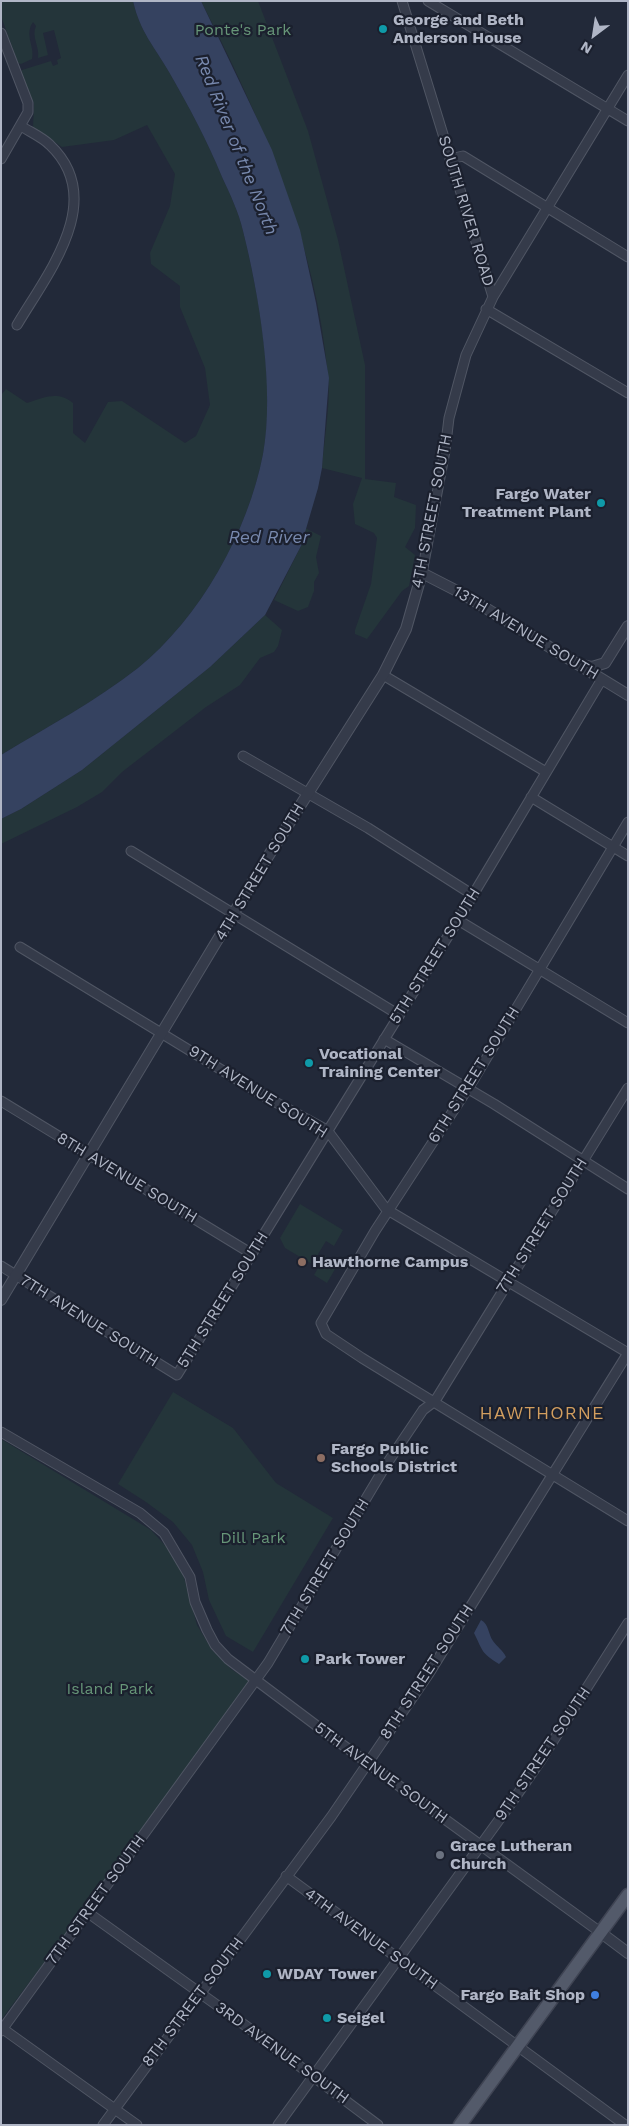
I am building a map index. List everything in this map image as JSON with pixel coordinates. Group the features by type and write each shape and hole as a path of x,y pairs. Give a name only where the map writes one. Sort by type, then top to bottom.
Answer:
{"main road":[{"path":"460,2125 628,1895"}],"street":[{"name":"SOUTH RIVER ROAD","path":"402,1 493,296 466,355 449,418"},
{"path":"428,1 628,121"},
{"path":"1,33 5,56 28,103 28,112 1,159"},
{"path":"493,296 628,76"},
{"path":"17,325 63,246 70,229 75,208 70,178 57,152 48,143 21,126"},
{"path":"450,159 463,156 628,257"},
{"path":"486,309 628,393"},
{"name":"4TH STREET SOUTH","path":"1,1300 234,913 383,675 406,629 422,573 445,451 449,418"},
{"name":"13TH AVENUE SOUTH","path":"422,573 461,593 628,695"},
{"path":"578,664 592,667 605,663 628,626"},
{"name":"5TH STREET SOUTH","path":"177,1375 458,920 628,636"},
{"path":"383,675 546,772"},
{"path":"243,756 368,828 473,895"},
{"path":"531,797 628,856"},
{"name":"6TH STREET SOUTH","path":"435,1401 326,1334 321,1326 322,1319 388,1211 468,1088 628,822"},
{"path":"132,851 399,1015"},
{"path":"458,920 628,1023"},
{"name":"9TH AVENUE SOUTH","path":"20,947 266,1097 327,1130 388,1211 628,1353"},
{"path":"384,1039 468,1088 628,1189"},
{"name":"7TH STREET SOUTH","path":"2,2030 256,1680 386,1465 423,1410 435,1401 628,1088"},
{"name":"8TH AVENUE SOUTH","path":"1,1101 252,1254"},
{"name":"7TH AVENUE SOUTH","path":"1,1266 177,1375"},
{"name":"8TH STREET SOUTH","path":"103,2125 330,1818 428,1674 628,1353"},
{"path":"435,1401 628,1521"},
{"name":"5TH AVENUE SOUTH","path":"1,1432 140,1513 164,1533 190,1577 195,1602 215,1645 228,1659 628,1953"},
{"name":"9TH STREET SOUTH","path":"278,2125 541,1760 628,1622"},
{"name":"4TH AVENUE SOUTH","path":"286,1876 625,2125"},
{"name":"3RD AVENUE SOUTH","path":"87,1912 378,2125"},
{"path":"2,2030 137,2125"}],"green space":[{"path":"1,1 133,1 139,22 191,111 239,217 260,313 267,372 268,401 267,428 256,484 233,543 201,599 161,648 138,668 88,703 1,755 1,395 6,389 27,403 51,396 67,399 73,403 73,433 85,443 108,402 122,401 185,443 196,436 210,405 205,368 180,307 180,286 151,264 150,253 170,206 175,174 147,125 114,140 62,147 33,127 34,104 21,73 22,70 51,61 53,66 58,64 57,60 61,58 54,30 43,33 48,55 38,58 34,34 36,26 33,22 29,31 33,54 32,59 21,64 18,63 1,16"},
{"name":"Ponte's Park","path":"201,1 258,1 308,131 338,240 365,365 365,479 396,483 394,497 416,505 415,528 405,547 415,555 409,586 402,591 367,639 355,634 355,630 371,584 377,538 374,533 355,524 353,504 362,478 322,468 329,387 322,327 312,278 299,230 265,136"},
{"path":"305,528 321,536 316,557 319,573 314,582 314,591 308,607 298,611 274,600 301,546"},
{"path":"265,615 282,630 278,646 274,652 260,658 240,685 206,707 122,772 102,792 77,807 1,844 1,819 21,809 82,770 210,667"},
{"path":"300,1204 343,1230 334,1246 326,1241 312,1264 285,1248 280,1238"},
{"path":"325,1256 338,1264 327,1283 314,1275"},
{"name":"Dill Park","path":"173,1392 233,1428 276,1483 333,1518 253,1652 226,1636 209,1600 203,1572 192,1545 173,1522 118,1484"},
{"name":"Island Park","path":"1,1439 151,1530 172,1553 182,1570 197,1625 212,1650 231,1669 249,1681 97,1892 1,2020"}],"water":[{"name":"Red River","path":"133,1 201,1 272,150 300,230 316,303 329,378 322,468 301,546 265,615 210,667 82,770 21,809 1,819 1,755 88,703 122,680 161,648 182,624 218,572 233,543 256,484 263,454 267,401 264,342 255,283 237,210 191,111 139,22"},
{"path":"481,1620 486,1624 491,1638 506,1657 499,1664 483,1651 474,1633"}],"place":[{"name":"George and Beth Anderson House","path":"383,29"},
{"name":"Fargo Water Treatment Plant","path":"601,503"},
{"name":"Vocational Training Center","path":"309,1063"},
{"name":"Hawthorne Campus","path":"302,1262"},
{"name":"Fargo Public Schools District","path":"321,1458"},
{"name":"Park Tower","path":"305,1659"},
{"name":"Grace Lutheran Church","path":"440,1855"},
{"name":"WDAY Tower","path":"267,1974"},
{"name":"Fargo Bait Shop","path":"595,1995"},
{"name":"Seigel","path":"327,2018"}],"district":[{"name":"HAWTHORNE","path":"542,1414"}],"water label":[{"name":"Red River of the North","path":"236,145"}]}
